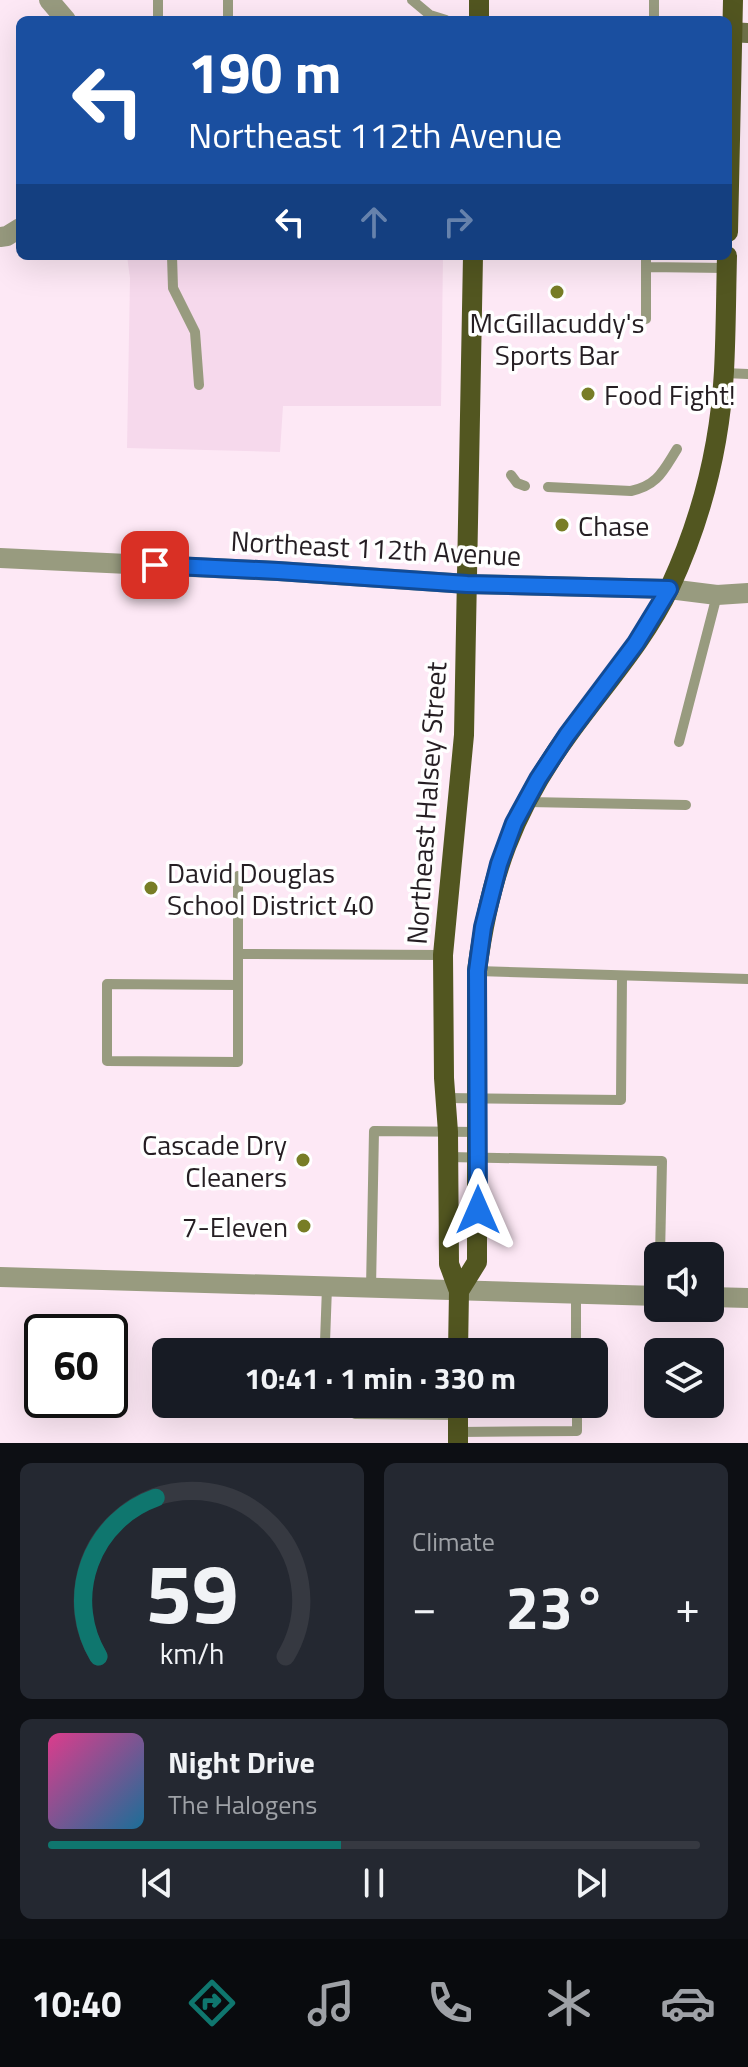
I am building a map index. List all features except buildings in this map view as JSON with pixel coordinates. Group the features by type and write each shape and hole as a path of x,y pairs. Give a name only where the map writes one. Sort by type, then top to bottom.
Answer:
{"main road":[{"path":"732,117 736,33 733,0"},
{"name":"Northeast Halsey Street","path":"458,1338 459,1291 449,1264 443,955 464,735 473,260"},
{"path":"459,1291 477,1262 477,971 483,927 496,875 514,823 545,768 636,643 669,589 687,545 714,450 724,373 727,262"}],"street":[{"path":"49,0 63,16"},
{"name":"Northeast 112th Avenue","path":"0,558 278,571 467,584 669,589 717,595 748,593"},
{"path":"0,1277 644,1296"},
{"path":"724,1297 748,1298"}],"lane":[{"path":"412,0 433,16"},
{"path":"172,260 173,288 195,332 199,385"},
{"path":"646,319 646,262 727,262"},
{"path":"724,373 748,374"},
{"path":"548,487 631,491 644,488 657,480 677,449"},
{"path":"511,475 517,483 525,486"},
{"path":"679,742 717,595"},
{"path":"526,802 686,805"},
{"path":"238,876 238,954 238,985 238,1062 107,1061 107,984 238,985"},
{"path":"238,954 443,955"},
{"path":"477,971 748,979"},
{"path":"445,1098 621,1100 622,976"},
{"path":"371,1288 374,1131 478,1132"},
{"path":"449,1157 662,1161 660,1242"},
{"path":"325,1338 327,1287"},
{"path":"576,1294 576,1338"},
{"path":"396,1418 577,1431 577,1418"}],"shaded area":[{"path":"128,260 443,260 441,406 283,406 280,452 127,448 130,278"}],"place":[{"name":"McGillacuddy's Sports Bar","path":"557,292"},
{"name":"Food Fight!","path":"588,394"},
{"name":"Chase","path":"562,525"},
{"name":"David Douglas School District 40","path":"151,888"},
{"name":"Cascade Dry Cleaners","path":"303,1160"},
{"name":"7-Eleven","path":"304,1226"}],"route":[{"path":"155,565 467,584 669,589 636,643 538,779 514,823 499,864 483,927 477,971 478,1210"}]}
